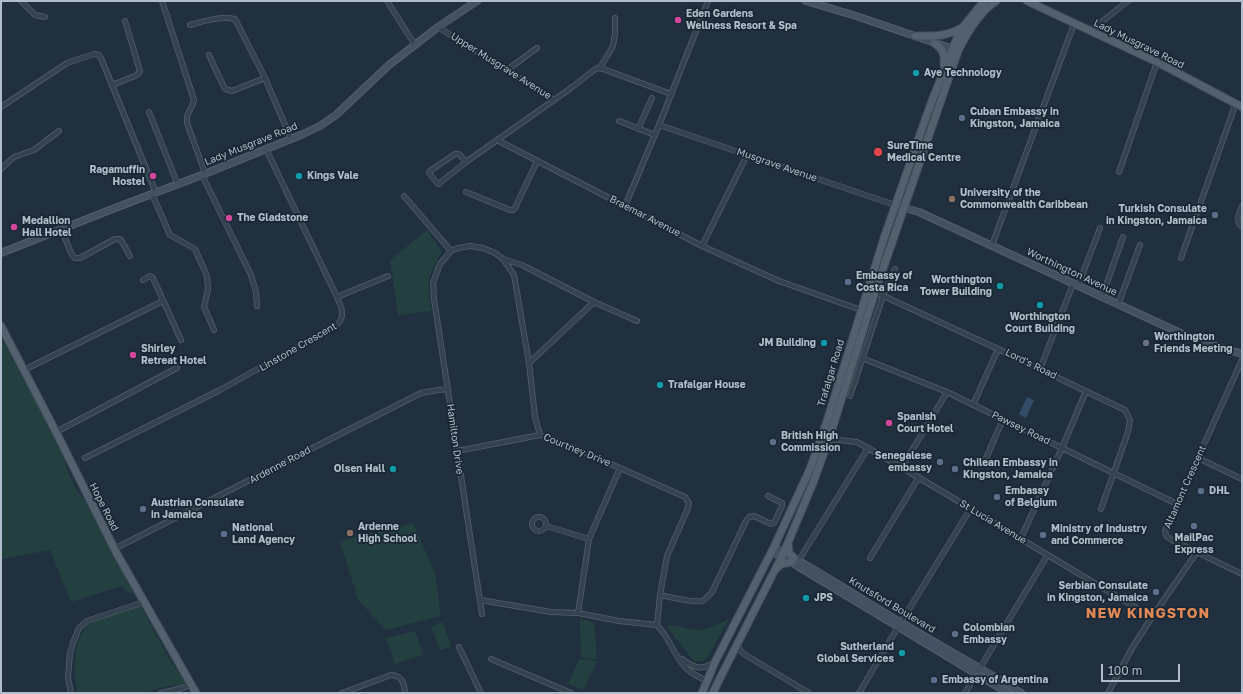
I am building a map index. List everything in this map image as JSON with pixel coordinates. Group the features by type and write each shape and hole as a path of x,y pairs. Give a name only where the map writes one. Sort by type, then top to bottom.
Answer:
{"main road":[{"name":"Lady Musgrave Road","path":"1,253 154,194 320,126 336,115 389,65 414,45 477,1"},
{"path":"806,1 955,50"},
{"path":"955,50 963,27 984,1"},
{"path":"955,50 974,24 996,1"},
{"name":"Lady Musgrave Road","path":"1030,2 1157,62 1239,105"},
{"path":"915,36 949,34 963,27"},
{"path":"934,42 942,49 944,55 942,76"},
{"name":"Trafalgar Road","path":"702,693 715,662 773,550 810,469 826,424 895,205 942,76 955,50"},
{"name":"Trafalgar Road","path":"829,439 875,292 955,50"},
{"name":"Worthington Avenue","path":"895,205 919,212 1118,305 1206,343 1242,354"},
{"name":"Hope Road","path":"1,326 114,549 196,693"},
{"path":"713,693 789,541 829,439"},
{"path":"772,574 781,564 795,560 789,553 789,541"},
{"name":"Knutsford Boulevard","path":"773,550 795,560 1008,693"},
{"name":"Knutsford Boulevard","path":"899,625 980,668 1021,693"},
{"path":"707,681 719,680"}],"street":[{"path":"21,1 34,15 45,17"},
{"path":"162,1 194,100 187,116 187,123 204,174 251,275 256,292 257,306"},
{"path":"387,1 414,45"},
{"path":"625,206 708,1"},
{"path":"1090,31 1128,1"},
{"path":"190,25 217,18 235,18 265,78 291,139"},
{"path":"615,18 613,46 600,68 670,94"},
{"path":"112,85 136,76 140,71 125,21"},
{"path":"992,245 1074,24"},
{"name":"Upper Musgrave Avenue","path":"438,27 554,100 594,70 600,68"},
{"path":"507,70 538,48"},
{"path":"1,107 68,63 94,54 99,55 170,235 195,249 208,276 208,289 204,307 214,330"},
{"path":"209,55 226,89 232,90 265,78"},
{"path":"1119,172 1157,62"},
{"path":"638,129 652,98"},
{"path":"466,162 458,154 455,154 430,171 430,176 439,184 466,162 554,100"},
{"path":"1181,258 1239,105"},
{"path":"149,112 178,184"},
{"path":"619,121 655,135"},
{"name":"Musgrave Avenue","path":"659,125 895,205"},
{"path":"1,169 14,157 34,150 59,131"},
{"name":"Braemar Avenue","path":"497,140 702,246 780,281 861,310"},
{"name":"Linstone Crescent","path":"85,458 220,390 337,325 343,318 343,313 337,297 266,149"},
{"path":"702,246 747,155"},
{"path":"466,192 513,210 537,161"},
{"path":"404,196 450,251 470,246 483,248 495,253 503,259 514,275 529,363 535,417 540,435"},
{"path":"1242,206 1238,221 1242,227"},
{"path":"1040,369 1100,228"},
{"path":"61,229 72,255 75,258 80,258 119,239 130,256"},
{"path":"1102,297 1123,237"},
{"path":"1118,305 1140,245"},
{"name":"Hamilton Drive","path":"450,251 440,264 433,283 434,299 482,614"},
{"path":"503,259 522,265 594,302 637,321"},
{"path":"850,396 862,358 895,269"},
{"path":"143,280 149,276 152,276 181,340"},
{"path":"337,297 388,276"},
{"name":"Lord's Road","path":"875,292 1124,410 1130,420 1128,432 1101,509"},
{"path":"24,370 164,302"},
{"path":"529,363 594,302"},
{"path":"973,405 998,349"},
{"name":"Pawsey Road","path":"862,358 947,392 1177,504"},
{"name":"Altamont Crescent","path":"1242,360 1165,531 1165,534 1172,540 1242,574"},
{"path":"56,432 177,368"},
{"name":"Ardenne Road","path":"114,549 420,393 448,390"},
{"path":"1020,538 1062,448 1086,391"},
{"path":"902,467 947,392"},
{"path":"984,462 1003,419"},
{"name":"Courtney Drive","path":"457,451 540,435 560,442 685,497 688,502 687,514 667,556 660,596"},
{"name":"St Lucia Avenue","path":"829,439 857,442 868,448 1152,617"},
{"path":"795,560 868,448"},
{"path":"1198,458 1242,479"},
{"path":"578,613 589,539 620,468"},
{"path":"870,558 919,477"},
{"path":"657,625 660,596 694,601 703,601 708,597 749,517 754,516 774,524 782,504 768,496"},
{"path":"859,693 971,508"},
{"path":"546,526 589,539"},
{"path":"1108,693 1132,648 1197,552"},
{"path":"965,693 1048,556"},
{"path":"480,598 486,601 550,612 578,613 620,621 657,625 686,668 696,676 707,681"},
{"path":"71,693 68,678 70,653 79,628 87,621 144,602"},
{"path":"738,642 740,650 744,654 809,693"},
{"path":"459,647 481,693"},
{"path":"677,656 693,667 708,666 715,662"},
{"path":"491,659 569,693"},
{"path":"342,693 392,675 403,679 405,693"},
{"path":"161,693 183,688 191,684"}],"green space":[{"path":"427,230 442,252 430,274 429,293 432,311 398,315 390,260"},
{"path":"1,337 66,456 66,468 78,492 86,502 104,534 134,594 126,591 122,586 71,602 50,550 1,559"},
{"path":"413,523 435,573 441,616 386,630 358,600 340,541"},
{"path":"140,605 169,658 185,682 181,685 141,693 77,693 75,664 77,645 86,628 97,620"},
{"path":"580,619 594,622 597,659 581,657"},
{"path":"729,619 709,655 703,661 694,661 669,630 667,625 703,630"},
{"path":"443,622 451,647 440,650 431,627"},
{"path":"415,631 423,655 395,664 386,638"},
{"path":"579,659 597,661 583,690 568,684"}],"water":[{"path":"1027,397 1034,400 1026,418 1019,414"}],"place":[{"name":"Eden Gardens Wellness Resort & Spa","path":"678,20"},
{"name":"Aye Technology","path":"916,73"},
{"name":"Cuban Embassy in Kingston, Jamaica","path":"962,118"},
{"name":"SureTime Medical Centre","path":"878,152"},
{"name":"Ragamuffin Hostel","path":"153,176"},
{"name":"Kings Vale","path":"299,176"},
{"name":"University of the Commonwealth Caribbean","path":"952,199"},
{"name":"Turkish Consulate in Kingston, Jamaica","path":"1215,215"},
{"name":"The Gladstone","path":"229,218"},
{"name":"Medallion Hall Hotel","path":"14,227"},
{"name":"Embassy of Costa Rica","path":"848,282"},
{"name":"Worthington Tower Building","path":"1000,286"},
{"name":"Worthington Court Building","path":"1040,305"},
{"name":"JM Building","path":"824,343"},
{"name":"Worthington Friends Meeting","path":"1146,343"},
{"name":"Shirley Retreat Hotel","path":"133,355"},
{"name":"Trafalgar House","path":"660,385"},
{"name":"Spanish Court Hotel","path":"889,423"},
{"name":"British High Commission","path":"773,442"},
{"name":"Senegalese embassy","path":"940,462"},
{"name":"Olsen Hall","path":"393,469"},
{"name":"Chilean Embassy in Kingston, Jamaica","path":"955,469"},
{"name":"DHL","path":"1201,491"},
{"name":"Embassy of Belgium","path":"997,497"},
{"name":"Austrian Consulate in Jamaica","path":"143,509"},
{"name":"MailPac Express","path":"1194,526"},
{"name":"Ardenne High School","path":"350,533"},
{"name":"National Land Agency","path":"224,534"},
{"name":"Ministry of Industry and Commerce","path":"1043,535"},
{"name":"Serbian Consulate in Kingston, Jamaica","path":"1156,592"},
{"name":"JPS","path":"806,598"},
{"name":"Colombian Embassy","path":"955,634"},
{"name":"Sutherland Global Services","path":"902,653"},
{"name":"Embassy of Argentina","path":"934,680"}],"district":[{"name":"NEW KINGSTON","path":"1148,614"}]}
